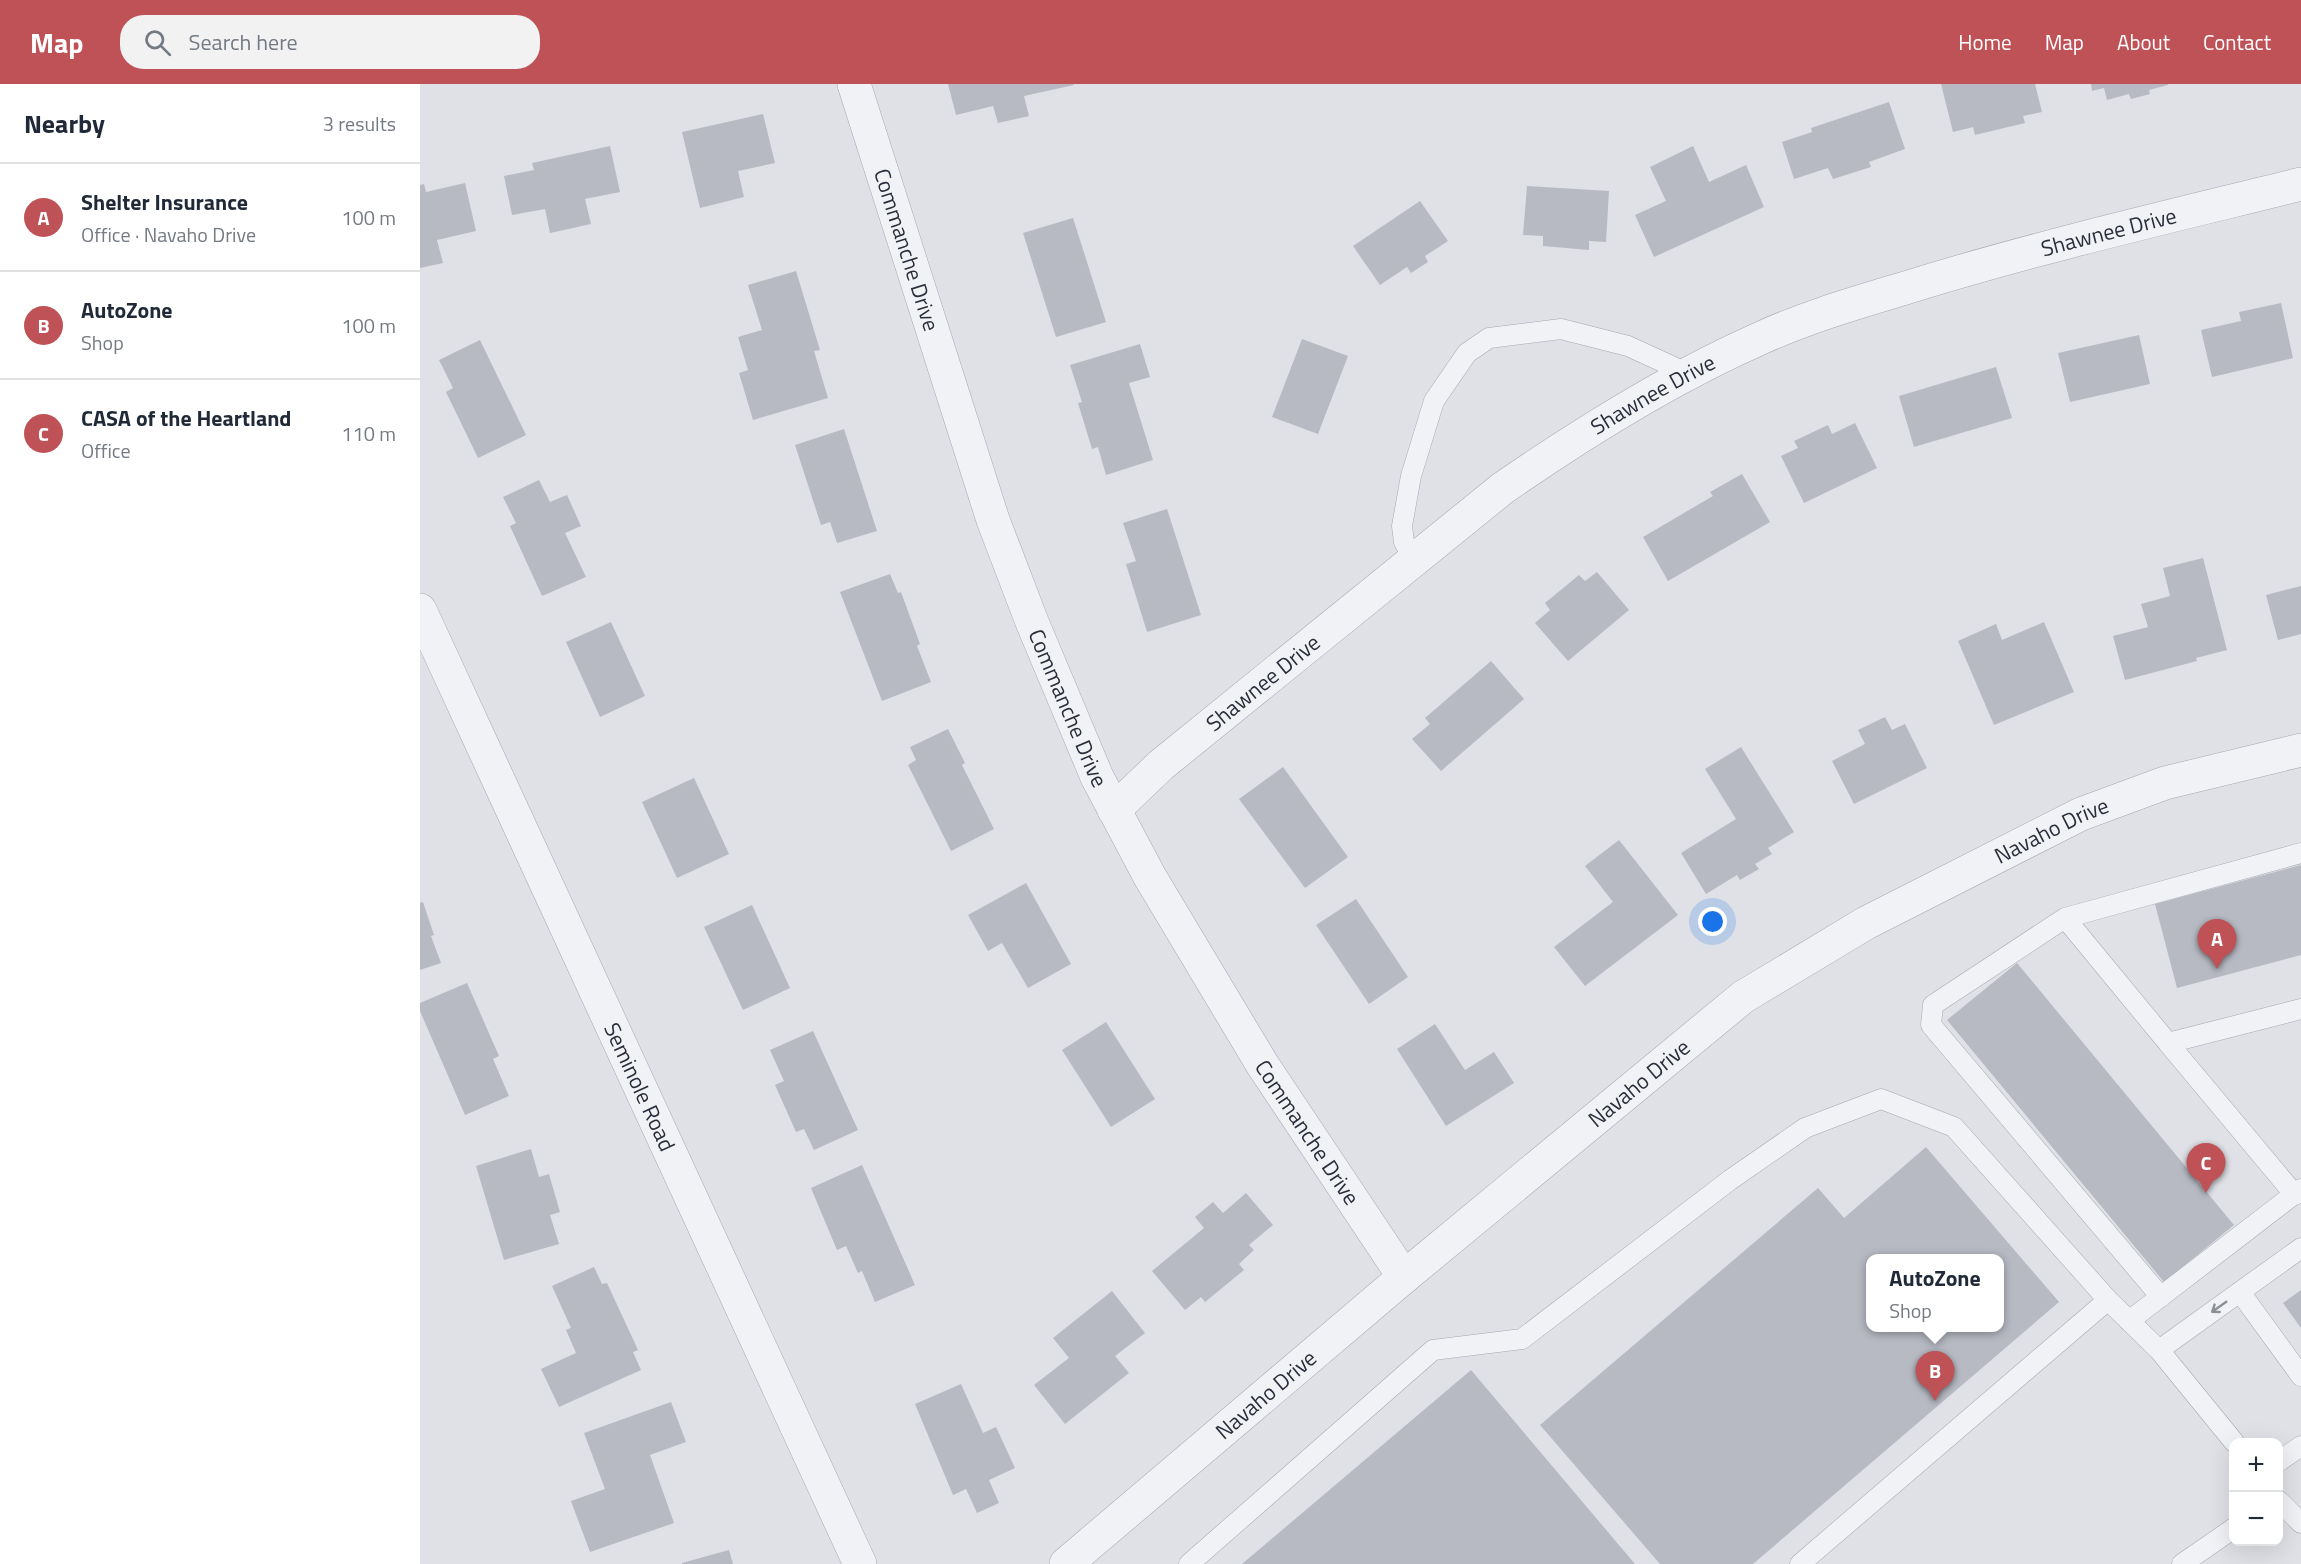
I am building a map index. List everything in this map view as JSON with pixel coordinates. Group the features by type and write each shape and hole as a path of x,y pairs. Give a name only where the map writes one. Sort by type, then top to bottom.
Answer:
{"street":[{"name":"Commanche Drive","path":"854,84 993,520 1032,622 1097,777 1150,877 1262,1064 1404,1276"},
{"name":"Shawnee Drive","path":"1114,810 1161,765 1503,488 1554,453 1689,374 1761,337 1819,314 1975,267 2301,184"},
{"name":"Seminole Road","path":"420,610 860,1564"},
{"name":"Navaho Drive","path":"1066,1564 1404,1276 1743,997 1866,923 2081,814 2165,783 2301,750"}],"lane":[{"path":"1414,560 1404,542 1402,525 1411,476 1434,401 1467,353 1489,338 1561,330 1628,346 1689,374"},
{"path":"2161,1297 1931,1025 1933,1005 2065,918 2301,853"},
{"path":"2065,918 2168,1043 2298,1192 2128,1321"},
{"path":"2168,1043 2301,1009"},
{"path":"1189,1564 1433,1350 1522,1340 1730,1180 1805,1128 1881,1099 1954,1127 2108,1300 2159,1350 2230,1438"},
{"path":"2159,1350 2301,1248"},
{"path":"2240,1292 2301,1376"},
{"path":"1800,1564 2108,1300"},
{"path":"2283,1459 2301,1446"},
{"path":"2283,1505 2301,1522"},
{"path":"2182,1564 2229,1531"}],"building":[{"path":"948,84 1074,85 1024,96 1029,116 998,123 993,106 956,115"},
{"path":"1941,84 2035,84 2042,112 2023,116 2025,123 1975,135 1973,127 1953,132"},
{"path":"2091,84 2168,85 2149,90 2150,94 2131,99 2129,94 2107,100 2104,88 2092,91"},
{"path":"1889,102 1905,149 1869,162 1871,167 1833,179 1828,168 1794,179 1782,142 1812,132 1811,128"},
{"path":"763,114 775,163 738,171 744,197 700,208 682,132"},
{"path":"610,146 620,192 585,199 591,224 550,233 545,209 512,215 504,176 534,170 532,163"},
{"path":"1693,146 1709,182 1746,165 1764,207 1654,257 1635,215 1666,201 1650,167"},
{"path":"465,183 476,231 437,240 443,263 420,268 420,185 424,184 426,192"},
{"path":"1527,186 1609,191 1606,242 1589,241 1589,250 1543,246 1543,236 1523,235"},
{"path":"1420,201 1448,241 1425,256 1428,262 1411,273 1407,267 1380,285 1353,246"},
{"path":"1073,218 1106,322 1056,337 1023,233"},
{"path":"796,271 820,350 814,351 828,398 753,420 739,373 748,370 738,337 762,330 748,285"},
{"path":"2281,303 2293,358 2212,377 2201,330 2241,321 2239,312"},
{"path":"2139,335 2150,384 2070,402 2058,353"},
{"path":"1302,339 1348,356 1318,434 1272,417"},
{"path":"480,340 526,435 478,458 446,392 453,388 439,360"},
{"path":"1140,344 1150,377 1129,383 1153,460 1106,475 1098,447 1092,449 1078,403 1082,402 1070,365"},
{"path":"1996,367 2012,418 1914,447 1899,396"},
{"path":"1855,423 1877,468 1804,503 1781,456 1798,448 1794,441 1828,425 1832,434"},
{"path":"844,429 877,531 837,543 830,522 821,525 795,445"},
{"path":"1742,474 1770,522 1668,581 1643,537 1713,496 1710,492"},
{"path":"539,480 550,502 567,495 581,526 565,533 586,577 542,596 510,526 516,523 503,497"},
{"path":"1167,509 1201,615 1147,632 1126,564 1136,561 1123,523"},
{"path":"2203,558 2227,650 2196,658 2197,661 2125,680 2113,636 2148,627 2141,604 2170,596 2163,568"},
{"path":"1597,572 1629,610 1568,661 1535,623 1550,610 1545,603 1579,575 1585,581"},
{"path":"890,574 898,593 901,592 920,644 917,646 931,682 882,701 840,592"},
{"path":"2301,586 2301,634 2278,640 2266,595"},
{"path":"611,622 645,696 600,717 566,642"},
{"path":"2044,622 2074,692 1994,725 1958,641 1996,624 2002,640"},
{"path":"1491,661 1524,699 1441,771 1412,739 1430,724 1425,718"},
{"path":"1885,717 1892,730 1905,724 1927,768 1854,804 1832,761 1865,744 1858,730"},
{"path":"948,729 965,763 962,765 994,829 951,851 908,765 916,760 910,747"},
{"path":"1741,747 1794,832 1768,848 1772,854 1755,864 1759,869 1740,880 1737,875 1706,894 1681,853 1736,819 1705,769"},
{"path":"1283,767 1348,857 1305,888 1239,799"},
{"path":"694,778 729,854 677,878 642,802"},
{"path":"1619,840 1678,915 1585,986 1554,947 1613,902 1585,866"},
{"path":"2301,865 2301,955 2177,988 2155,904"},
{"path":"1026,883 1071,964 1028,988 1002,943 988,951 968,915"},
{"path":"1356,899 1408,977 1369,1004 1316,925"},
{"path":"423,902 434,935 431,936 441,963 420,970 420,903"},
{"path":"752,905 790,988 743,1010 704,927"},
{"path":"2017,963 2234,1225 2164,1282 1947,1020"},
{"path":"467,983 499,1056 493,1059 509,1096 465,1115 420,1011 420,1003"},
{"path":"1106,1022 1155,1099 1111,1127 1062,1050"},
{"path":"1435,1024 1465,1070 1494,1052 1514,1083 1446,1126 1397,1049"},
{"path":"813,1031 858,1130 814,1150 804,1129 796,1132 775,1085 784,1081 770,1050"},
{"path":"1926,1147 2059,1302 1753,1564 1660,1564 1540,1425 1818,1188 1844,1218"},
{"path":"531,1149 539,1177 549,1174 560,1212 550,1215 559,1244 504,1260 476,1166"},
{"path":"862,1165 915,1285 875,1302 862,1271 858,1273 846,1246 837,1250 811,1188"},
{"path":"1246,1193 1273,1225 1249,1245 1254,1250 1239,1264 1244,1270 1205,1302 1201,1297 1185,1310 1152,1271 1204,1228 1195,1217 1213,1202 1223,1213"},
{"path":"594,1267 602,1284 607,1283 638,1350 633,1352 641,1370 559,1407 541,1369 576,1353 566,1330 571,1328 552,1286"},
{"path":"2301,1290 2301,1328 2283,1303"},
{"path":"1112,1291 1145,1333 1115,1356 1129,1373 1065,1424 1034,1385 1069,1358 1053,1338"},
{"path":"1471,1370 1635,1564 1242,1564"},
{"path":"961,1384 983,1433 996,1427 1015,1468 989,1480 999,1503 977,1513 966,1489 953,1495 915,1404"},
{"path":"671,1402 686,1442 650,1455 674,1523 590,1552 571,1501 605,1489 584,1433"},
{"path":"729,1550 733,1564 682,1564 682,1563"}],"place":[{"name":"Shelter Insurance","path":"2217,969"},
{"name":"CASA of the Heartland","path":"2206,1193"},
{"name":"AutoZone","path":"1935,1401"}]}
